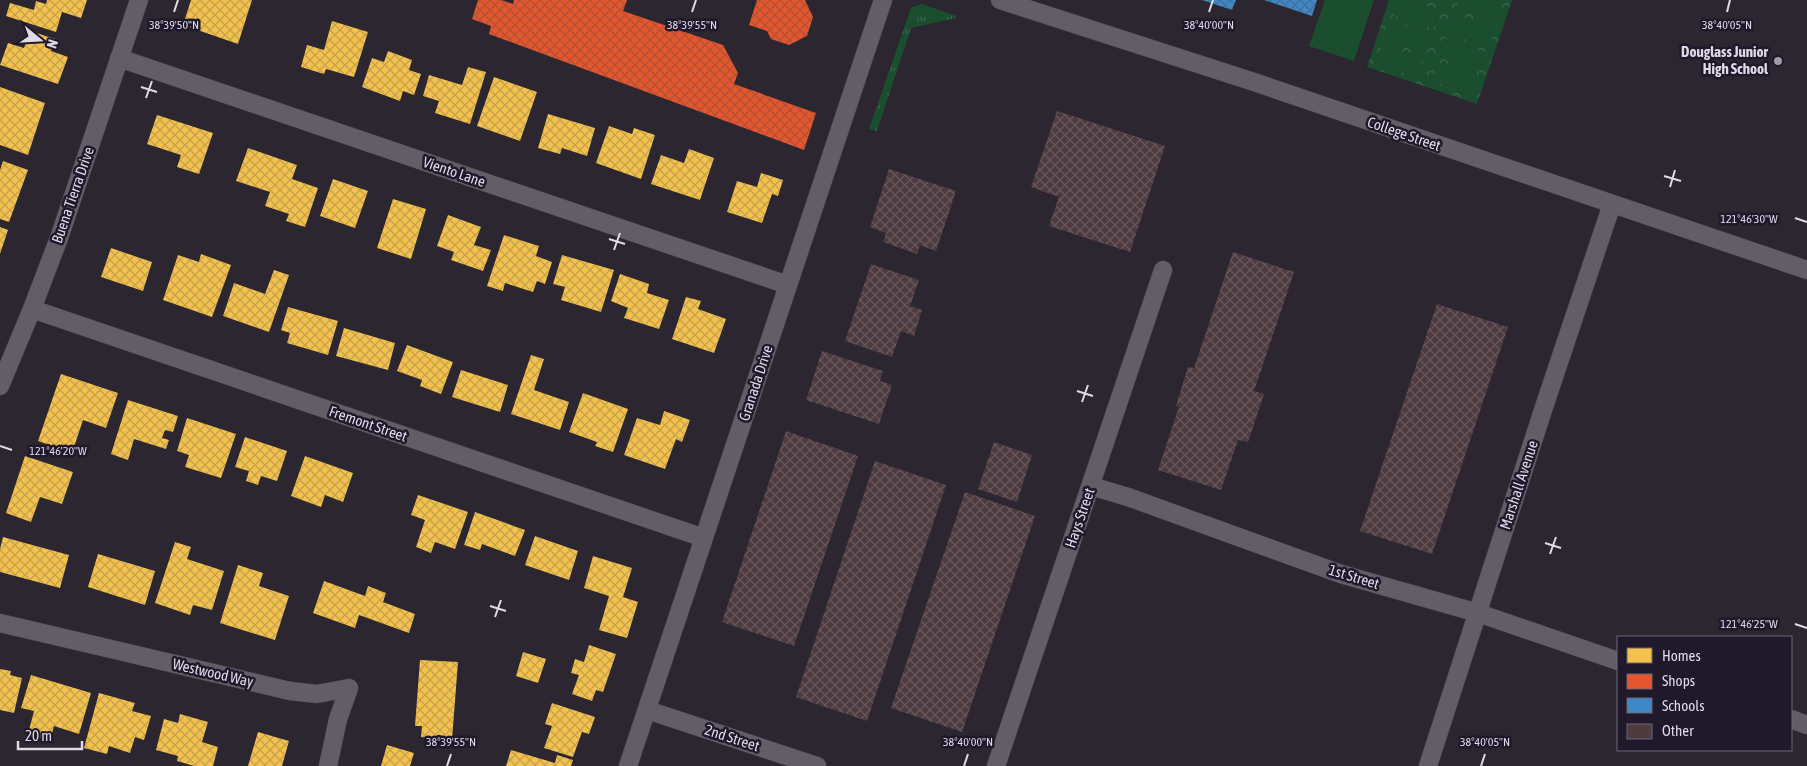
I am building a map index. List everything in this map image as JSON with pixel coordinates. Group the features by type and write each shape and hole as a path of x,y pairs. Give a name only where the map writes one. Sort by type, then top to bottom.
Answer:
{"street":[{"name":"Buena Tierra Drive","path":"0,386 32,310 59,238 139,0"},
{"name":"Granada Drive","path":"628,766 883,0"},
{"name":"College Street","path":"1000,0 1254,82 1807,270"},
{"name":"Viento Lane","path":"119,58 788,285"},
{"name":"Marshall Avenue","path":"1428,766 1612,204"},
{"name":"Hays Street","path":"996,766 1163,270"},
{"name":"Fremont Street","path":"32,310 704,538"},
{"name":"1st Street","path":"1091,486 1128,497 1341,574 1478,613 1617,661"},
{"name":"Westwood Way","path":"0,623 290,691 317,694 348,688 338,719 328,766"},
{"name":"2nd Street","path":"647,710 817,766"},
{"path":"1792,719 1807,725"}],"green space":[{"path":"1325,0 1374,0 1354,61 1309,46"},
{"path":"1389,0 1512,0 1477,104 1367,67"},
{"path":"1398,0 1408,0 1439,10 1433,29 1393,15"},
{"path":"1459,0 1490,0 1502,4 1496,22 1456,9"},
{"path":"922,4 956,16 956,18 911,28 877,131 869,129 911,8"},
{"path":"1454,15 1495,28 1489,47 1448,33"},
{"path":"1390,21 1431,34 1425,53 1384,39"},
{"path":"1446,39 1486,52 1480,71 1440,57"},
{"path":"1382,45 1423,59 1417,77 1376,64"},
{"path":"1438,63 1478,76 1472,95 1432,81"}],"building: Homes":[{"path":"47,0 87,0 81,18 62,12 56,32 6,16 10,3 34,10 36,1 46,4"},
{"path":"191,0 252,0 238,44 183,25"},
{"path":"332,21 368,32 354,77 326,69 324,74 301,67 307,45 324,50"},
{"path":"30,31 55,39 51,51 68,57 58,84 0,65 8,43 24,48"},
{"path":"388,51 412,60 409,70 421,74 414,95 403,91 400,101 362,87 372,58 384,62"},
{"path":"468,67 486,72 470,124 435,113 439,101 423,96 429,75 462,85"},
{"path":"494,77 537,92 520,141 477,126"},
{"path":"0,87 45,103 28,155 0,145"},
{"path":"548,114 595,128 587,156 562,148 560,154 538,148"},
{"path":"157,115 213,133 199,174 177,167 181,155 147,144"},
{"path":"609,126 632,134 634,128 655,135 641,179 596,163"},
{"path":"248,148 297,165 292,179 318,188 305,227 286,221 289,214 265,206 270,192 236,181"},
{"path":"689,149 714,158 700,200 651,184 661,155 684,163"},
{"path":"3,161 28,170 9,222 0,219 0,170"},
{"path":"761,173 783,180 778,196 772,194 762,223 727,212 737,181 757,187"},
{"path":"333,179 368,191 355,228 320,216"},
{"path":"393,199 426,209 411,259 377,248"},
{"path":"448,215 481,227 474,245 491,250 483,271 451,260 454,252 437,246"},
{"path":"0,227 8,230 0,254"},
{"path":"504,235 539,246 536,256 552,262 545,284 537,281 533,292 505,283 503,291 487,286"},
{"path":"111,248 152,262 143,291 101,277"},
{"path":"201,254 231,265 212,317 163,300 178,255 199,262"},
{"path":"562,255 614,270 601,312 561,300 565,287 553,284"},
{"path":"274,270 289,275 269,332 223,316 234,283 265,294"},
{"path":"620,274 649,284 647,293 669,300 659,329 624,318 628,308 611,301"},
{"path":"686,297 701,301 698,309 726,319 714,353 672,339"},
{"path":"288,307 338,321 328,355 287,343 290,333 281,330"},
{"path":"344,328 395,343 388,370 336,356"},
{"path":"407,345 453,362 441,394 420,386 422,380 397,371"},
{"path":"531,355 544,359 534,390 569,402 560,430 511,414"},
{"path":"461,370 508,385 500,412 452,397"},
{"path":"61,374 118,393 106,428 83,420 72,453 38,441"},
{"path":"583,393 628,409 613,452 595,446 597,442 569,432"},
{"path":"128,400 178,416 173,432 165,430 162,438 169,440 166,449 134,439 128,460 111,454"},
{"path":"664,411 690,420 682,442 676,439 665,469 624,455 637,418 660,425"},
{"path":"187,418 236,434 221,478 185,467 189,455 177,451"},
{"path":"245,437 287,451 277,481 261,476 258,485 246,481 249,471 235,467"},
{"path":"25,456 73,472 62,504 40,497 31,522 6,513"},
{"path":"305,456 353,473 343,502 325,495 321,507 291,496"},
{"path":"418,495 468,512 455,549 435,542 431,553 416,547 425,520 411,515"},
{"path":"475,512 525,530 515,556 482,544 480,550 464,545"},
{"path":"535,536 578,551 569,580 525,565"},
{"path":"3,537 69,555 60,588 0,572 0,549"},
{"path":"175,542 191,547 187,559 224,571 212,610 193,605 190,615 155,603"},
{"path":"98,554 155,571 145,605 88,587"},
{"path":"593,556 632,568 623,597 638,602 627,638 599,630 609,596 584,588"},
{"path":"238,565 263,573 259,586 289,596 275,640 220,623"},
{"path":"324,581 365,596 368,586 386,593 383,602 415,614 409,633 359,615 355,628 313,613"},
{"path":"589,645 616,654 603,692 596,690 592,701 572,694 579,675 571,673 575,659 584,662"},
{"path":"523,652 546,659 538,683 516,676"},
{"path":"420,660 458,662 452,740 421,737 422,726 415,726"},
{"path":"0,669 11,671 10,675 22,678 14,713 0,710"},
{"path":"31,675 91,693 79,734 54,726 50,741 28,734 34,711 21,708"},
{"path":"99,693 135,703 132,711 151,716 144,740 135,737 130,753 109,746 107,754 84,748"},
{"path":"552,703 595,717 589,734 582,732 573,757 544,748 552,726 545,724"},
{"path":"180,714 208,722 202,742 218,747 213,766 194,766 177,761 178,756 156,750 164,719 178,723"},
{"path":"258,732 289,741 282,766 248,766"},
{"path":"387,745 414,753 410,766 381,766"},
{"path":"511,750 555,763 557,755 573,760 571,766 506,766"}],"building: Shops":[{"path":"478,0 501,0 513,4 514,0 627,0 623,11 723,45 738,73 734,84 816,113 804,150 489,34 491,26 472,19"},
{"path":"757,0 805,0 813,17 807,36 789,45 771,39 767,31 749,25"}],"building: Schools":[{"path":"1202,0 1236,0 1232,10"},
{"path":"1264,0 1317,0 1312,16"}],"building: Other":[{"path":"1057,111 1165,146 1130,252 1049,226 1059,197 1031,187"},
{"path":"889,169 956,191 936,251 920,245 917,254 883,242 886,233 870,227"},
{"path":"1233,252 1294,272 1254,391 1264,394 1248,442 1238,440 1221,490 1158,470 1179,407 1176,406 1188,367 1194,368"},
{"path":"871,264 919,280 910,306 922,310 914,336 901,331 892,357 845,341"},
{"path":"1437,304 1508,327 1432,554 1360,531"},
{"path":"822,351 883,371 880,381 892,385 879,424 806,400"},
{"path":"786,431 858,456 794,646 722,622"},
{"path":"994,442 1032,455 1017,502 978,489"},
{"path":"875,461 946,485 867,721 796,697"},
{"path":"965,492 1035,516 962,732 891,708"}],"place":[{"name":"Douglass Junior High School","path":"1778,61"}]}
